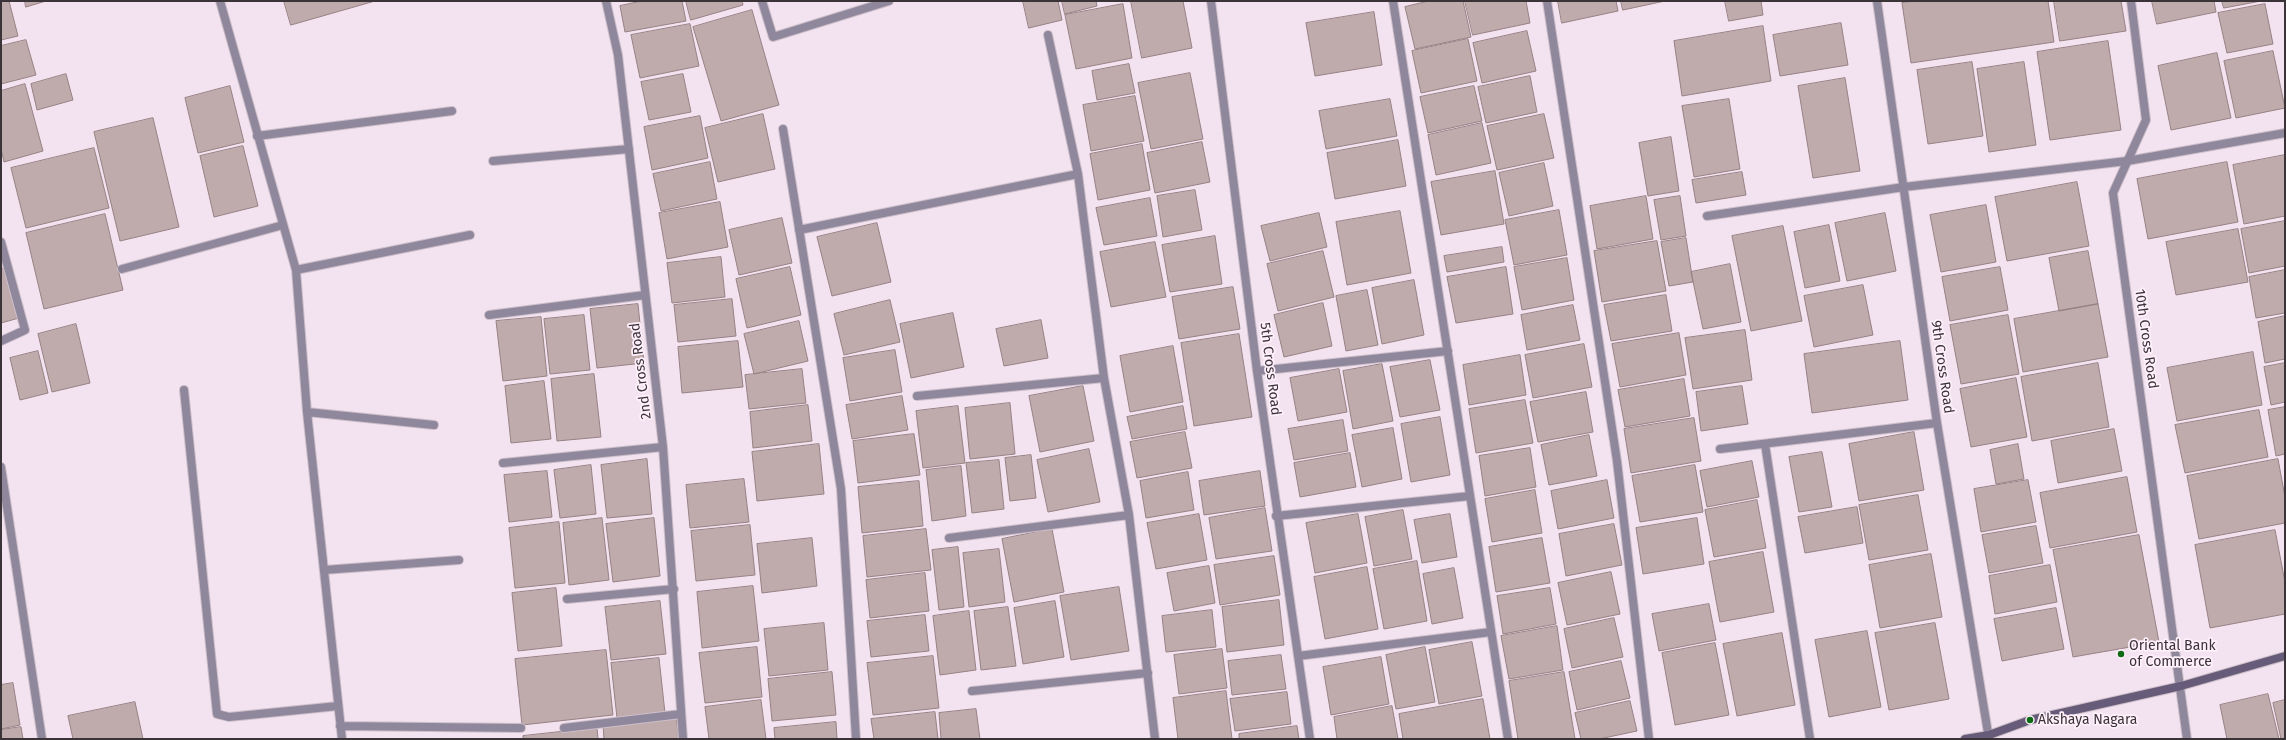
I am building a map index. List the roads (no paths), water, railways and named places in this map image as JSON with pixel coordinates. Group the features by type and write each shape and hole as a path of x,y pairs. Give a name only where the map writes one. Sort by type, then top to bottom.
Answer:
{"main road":[{"path":"1965,739 1989,737 2030,720 2181,686 2285,656"}],"street":[{"path":"220,1 282,225 296,270 307,412 342,739"},
{"name":"2nd Cross Road","path":"606,1 618,55 663,447 674,590 683,739"},
{"path":"762,1 772,37 889,1"},
{"name":"5th Cross Road","path":"1211,1 1276,516 1310,739"},
{"path":"1393,1 1508,739"},
{"path":"1547,1 1617,461 1650,739"},
{"name":"9th Cross Road","path":"1877,1 1937,424 1989,737"},
{"name":"10th Cross Road","path":"2131,1 2146,120 2113,193 2187,739"},
{"path":"1048,35 1078,174 1104,378 1129,515 1155,739"},
{"path":"257,136 452,111"},
{"path":"783,129 841,489 856,739"},
{"path":"1707,216 1904,187 2127,161 2285,133"},
{"path":"493,161 629,149"},
{"path":"799,230 1078,174"},
{"path":"122,269 282,225"},
{"path":"296,270 470,235"},
{"path":"1,242 25,330 1,341"},
{"path":"489,315 645,295"},
{"path":"1257,371 1448,351"},
{"path":"917,396 1104,378"},
{"path":"184,390 216,714 229,717 338,706"},
{"path":"307,412 434,425"},
{"path":"1720,449 1937,424"},
{"path":"1765,444 1810,739"},
{"path":"503,463 663,447"},
{"path":"1,467 42,739"},
{"path":"1276,516 1470,496"},
{"path":"949,538 1129,515"},
{"path":"324,570 459,560"},
{"path":"567,599 674,590"},
{"path":"1298,656 1491,632"},
{"path":"972,691 1148,673"},
{"path":"564,728 681,714"},
{"path":"340,726 521,728"}],"place":[{"name":"Oriental Bank of Commerce","path":"2121,654"},
{"name":"Akshaya Nagara","path":"2030,720"}]}
